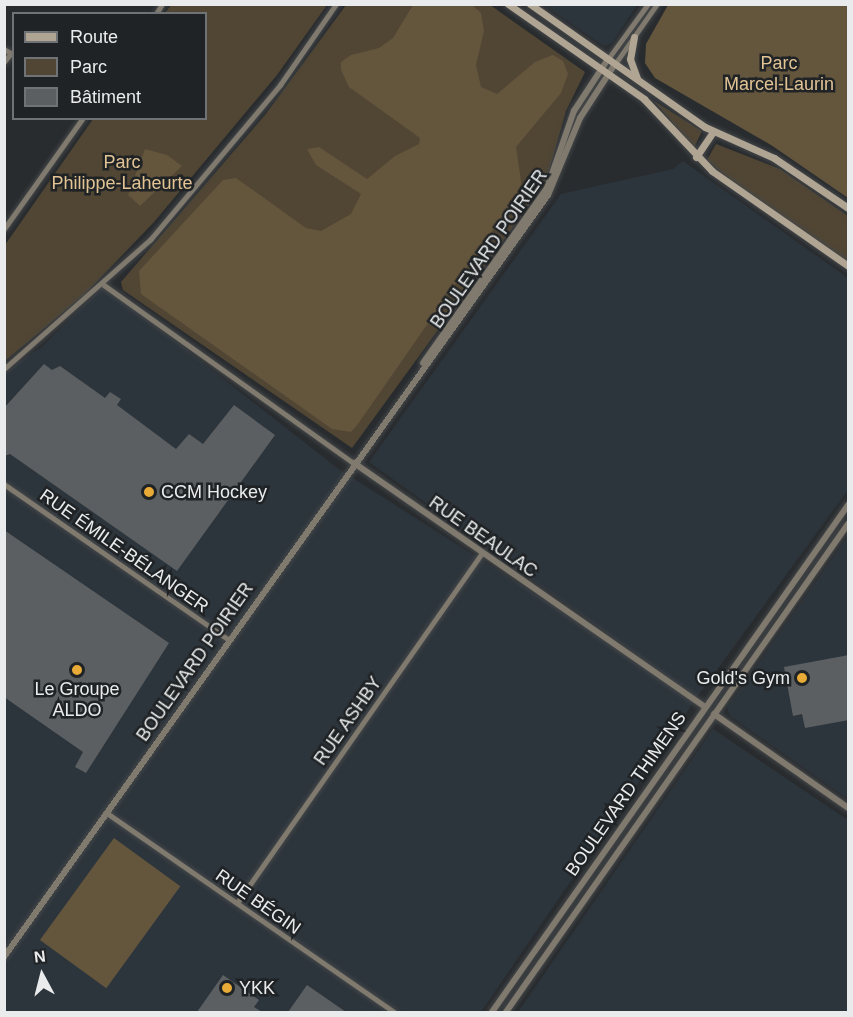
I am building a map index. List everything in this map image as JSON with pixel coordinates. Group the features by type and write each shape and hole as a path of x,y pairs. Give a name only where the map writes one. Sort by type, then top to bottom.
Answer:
{"main road":[{"path":"508,4 652,105 696,157 849,266"},
{"path":"530,4 713,132 774,158 849,208"},
{"path":"634,38 630,59 637,80"},
{"path":"696,157 713,132"}],"street":[{"path":"4,369 104,285 150,240 280,85 336,4"},
{"name":"BOULEVARD POIRIER","path":"612,62 648,4"},
{"name":"BOULEVARD POIRIER","path":"4,957 410,384 551,190 580,118 605,71 634,38 657,4"},
{"path":"4,49 12,54 4,62"},
{"path":"4,229 82,120"},
{"name":"RUE BEAULAC","path":"104,285 480,554 849,808"},
{"name":"RUE ÉMILE-BÉLANGER","path":"4,484 229,640"},
{"name":"BOULEVARD THIMENS","path":"492,1012 849,505"},
{"name":"BOULEVARD THIMENS","path":"506,1012 849,524"},
{"name":"RUE ASHBY","path":"237,903 480,554"},
{"name":"RUE BÉGIN","path":"107,813 394,1012"},
{"path":"550,929 560,935"},
{"path":"506,993 516,999"}],"shaded area":[{"path":"544,5 637,5 612,43 604,46"},
{"path":"683,161 848,278 848,490 697,697 481,1012 5,1012 4,372 43,346 104,285 337,468 683,688 369,462 561,194 673,169"},
{"path":"848,536 848,799 730,716 727,708"},
{"path":"713,729 848,820 848,1012 518,1012"}],"green space":[{"name":"Parc Philippe-Laheurte","path":"171,5 327,5 277,75 154,222 84,295 5,361 5,245 92,120 207,120 207,12 166,12"},
{"path":"346,5 490,5 585,72 566,111 546,182 352,448 123,290 121,282 265,115"},
{"path":"413,5 472,5 481,13 484,31 476,65 481,87 497,94 535,62 553,55 563,61 568,74 561,93 516,147 522,188 358,424 351,432 332,429 141,294 139,271 223,180 236,178 306,228 321,231 351,214 361,194 316,165 307,149 319,147 367,179 395,156 419,144 420,138 349,87 341,70 341,62 351,55 379,48 393,38"},
{"name":"Parc Marcel-Laurin","path":"668,5 848,5 848,198 771,145 655,78 645,63 646,44"},
{"path":"654,101 702,131 694,148"},
{"path":"716,144 780,169 848,216 848,262 721,173 707,160"},
{"path":"145,149 167,155 182,166 140,206 128,195"},
{"path":"114,838 180,886 106,988 40,940"}],"building":[{"name":"CCM Hockey","path":"44,364 52,370 60,366 105,398 110,392 121,399 117,405 176,449 189,434 203,444 234,405 275,435 177,571 10,454 4,456 4,408"},
{"name":"Le Groupe ALDO","path":"4,530 169,643 86,773 75,767 83,752 4,697"},
{"path":"849,655 849,720 805,728 802,714 793,716 784,667"},
{"name":"YKK","path":"223,975 259,1000 254,1007 262,1012 197,1012"},
{"name":"YKK","path":"307,985 346,1012 288,1012"}],"place":[{"name":"CCM Hockey","path":"149,492"},
{"name":"Le Groupe ALDO","path":"77,670"},
{"name":"Gold's Gym","path":"802,678"},
{"name":"YKK","path":"227,988"}]}
